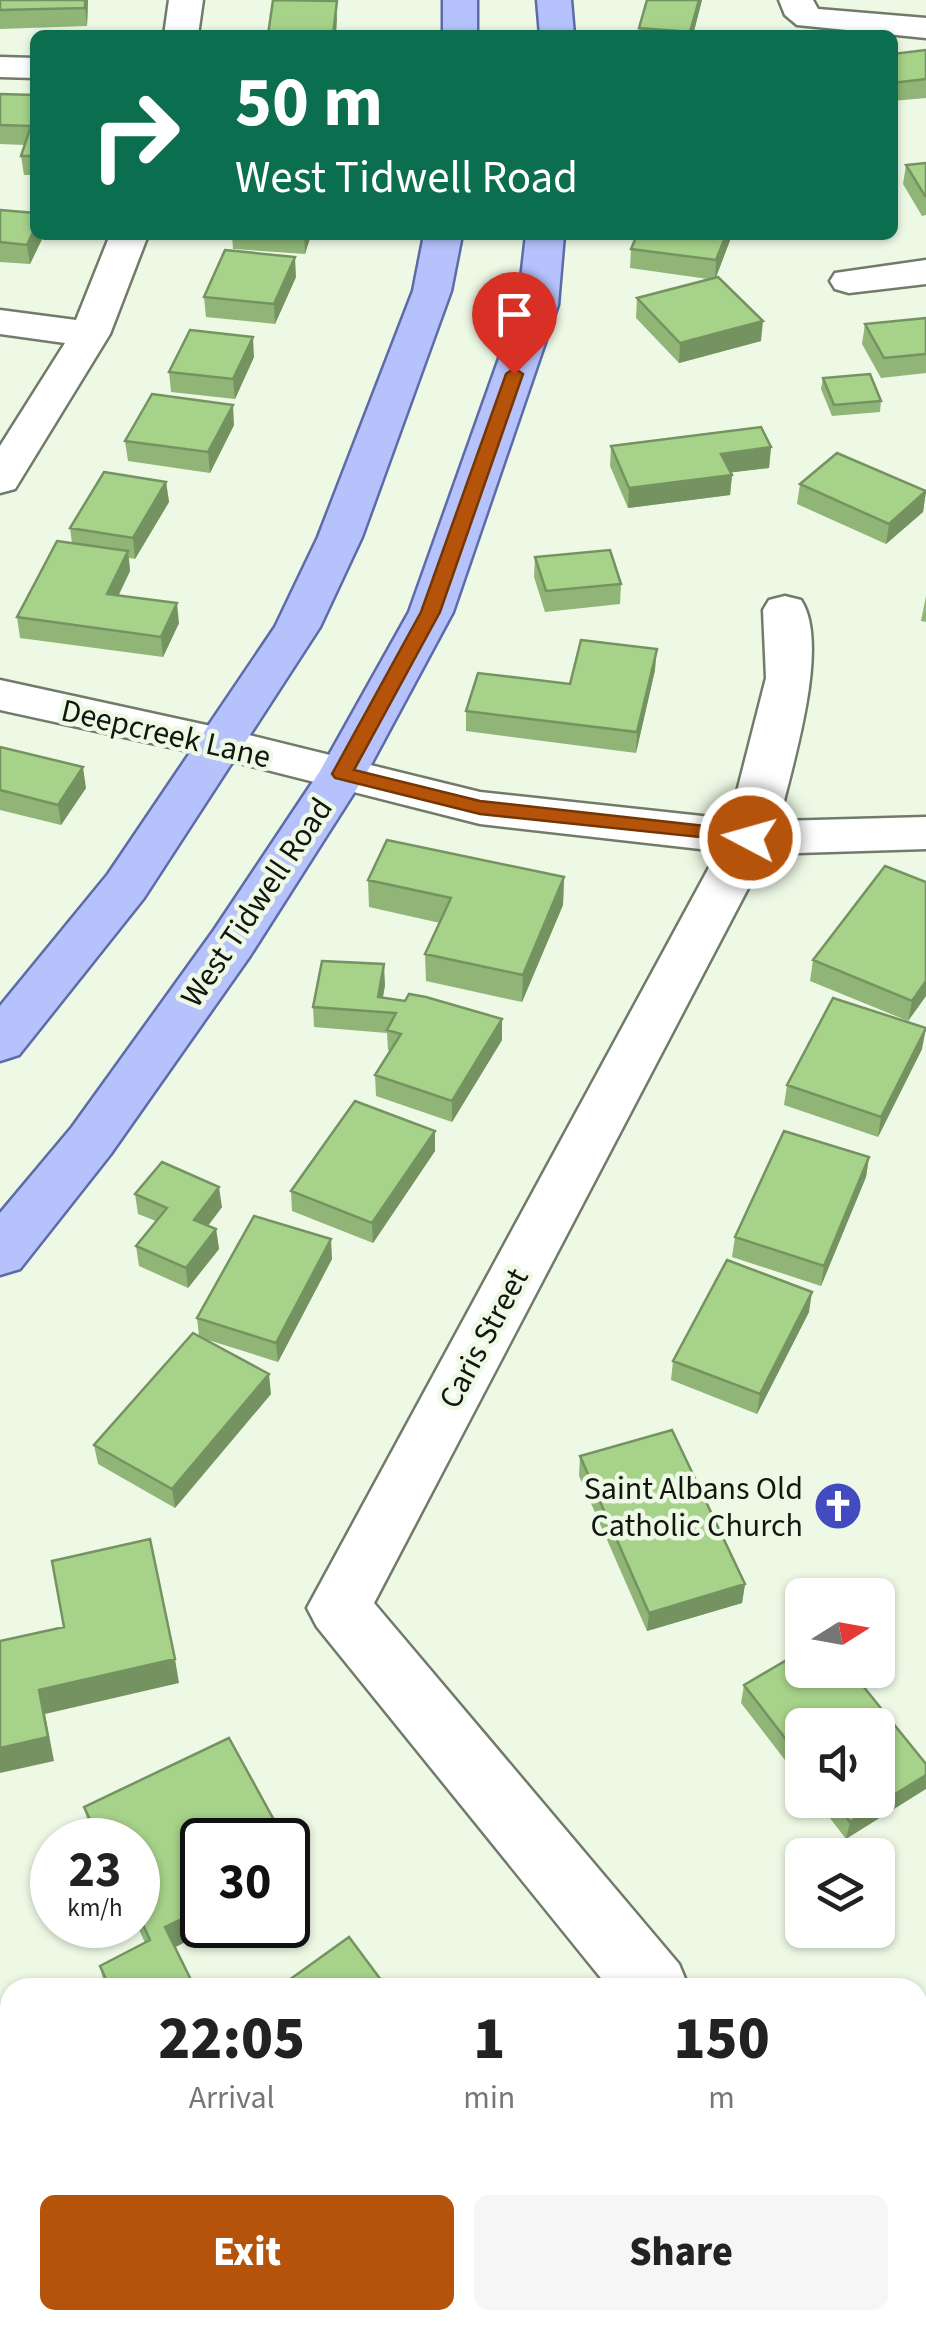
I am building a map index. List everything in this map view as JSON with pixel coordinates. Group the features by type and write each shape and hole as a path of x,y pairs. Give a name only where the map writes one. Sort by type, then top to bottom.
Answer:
{"main road":[{"path":"460,0 460,30"},
{"path":"554,0 557,30"},
{"path":"0,1042 126,886 297,627 340,537 432,291 442,240"},
{"name":"West Tidwell Road","path":"0,1252 92,1141 232,943 342,774 431,612 538,305 544,240"}],"street":[{"path":"182,30 186,0"},
{"path":"796,0 796,8 809,18 926,28"},
{"path":"0,67 30,68"},
{"path":"0,480 90,334 127,240"},
{"path":"849,281 926,272"},
{"path":"0,322 90,334"},
{"name":"Caris Street","path":"646,1978 339,1608 750,838 789,678 785,610"},
{"name":"Deepcreek Lane","path":"0,695 220,743 480,808 750,838 926,833"}],"building":[{"path":"0,0 85,0 85,8 0,10"},
{"path":"273,0 337,1 334,30 269,30"},
{"path":"647,0 699,0 691,30 639,28"},
{"path":"926,50 926,79 898,82 898,53"},
{"path":"0,94 30,95 30,126 0,125"},
{"path":"30,129 30,156 21,156"},
{"path":"926,163 926,196 925,196 906,165"},
{"path":"0,210 30,213 27,245 0,242"},
{"path":"635,240 724,240 716,260 631,249"},
{"path":"225,250 295,257 274,304 204,297"},
{"path":"718,277 763,321 680,343 637,298"},
{"path":"926,318 926,354 884,358 865,324"},
{"path":"190,330 253,337 233,379 169,372"},
{"path":"870,374 881,401 834,405 823,378"},
{"path":"152,394 233,405 208,452 125,441"},
{"path":"761,427 771,447 721,454 732,475 629,488 611,446"},
{"path":"837,453 926,491 889,524 800,484"},
{"path":"104,472 166,482 133,538 70,528"},
{"path":"57,541 128,551 107,594 177,603 161,637 17,617"},
{"path":"610,550 621,584 546,591 535,557"},
{"path":"581,640 657,649 637,732 466,711 478,673 570,684"},
{"path":"0,747 83,767 58,805 0,790"},
{"path":"387,840 564,877 523,975 425,954 451,898 368,880"},
{"path":"885,866 926,882 926,981 912,1001 813,960"},
{"path":"322,961 384,964 378,997 405,1001 409,994 426,997 502,1019 452,1101 375,1075 401,1034 387,1030 396,1013 313,1007"},
{"path":"833,998 926,1028 881,1117 787,1085"},
{"path":"355,1101 435,1131 372,1223 291,1191"},
{"path":"784,1131 869,1157 824,1266 735,1237"},
{"path":"162,1162 219,1187 194,1220 216,1229 186,1268 136,1246 167,1208 135,1194"},
{"path":"254,1216 331,1239 276,1343 197,1318"},
{"path":"727,1260 812,1292 760,1394 673,1361"},
{"path":"193,1333 269,1374 172,1489 94,1445"},
{"path":"672,1430 745,1584 649,1613 580,1456"},
{"path":"150,1539 175,1659 39,1690 48,1737 0,1748 0,1641 64,1627 52,1561"},
{"path":"785,1661 785,1688 865,1688 881,1708 785,1708 785,1738 744,1685"},
{"path":"895,1726 926,1764 926,1775 895,1794"},
{"path":"229,1738 273,1818 180,1818 180,1920 165,1927 190,1978 105,1978 100,1966 135,1948 160,1948 160,1818 89,1818 84,1807"},
{"path":"349,1937 380,1978 292,1978"}],"place":[{"name":"Saint Albans Old Catholic Church","path":"838,1506"}],"route":[{"path":"514,374 431,612 342,774 480,808 750,838"}]}
